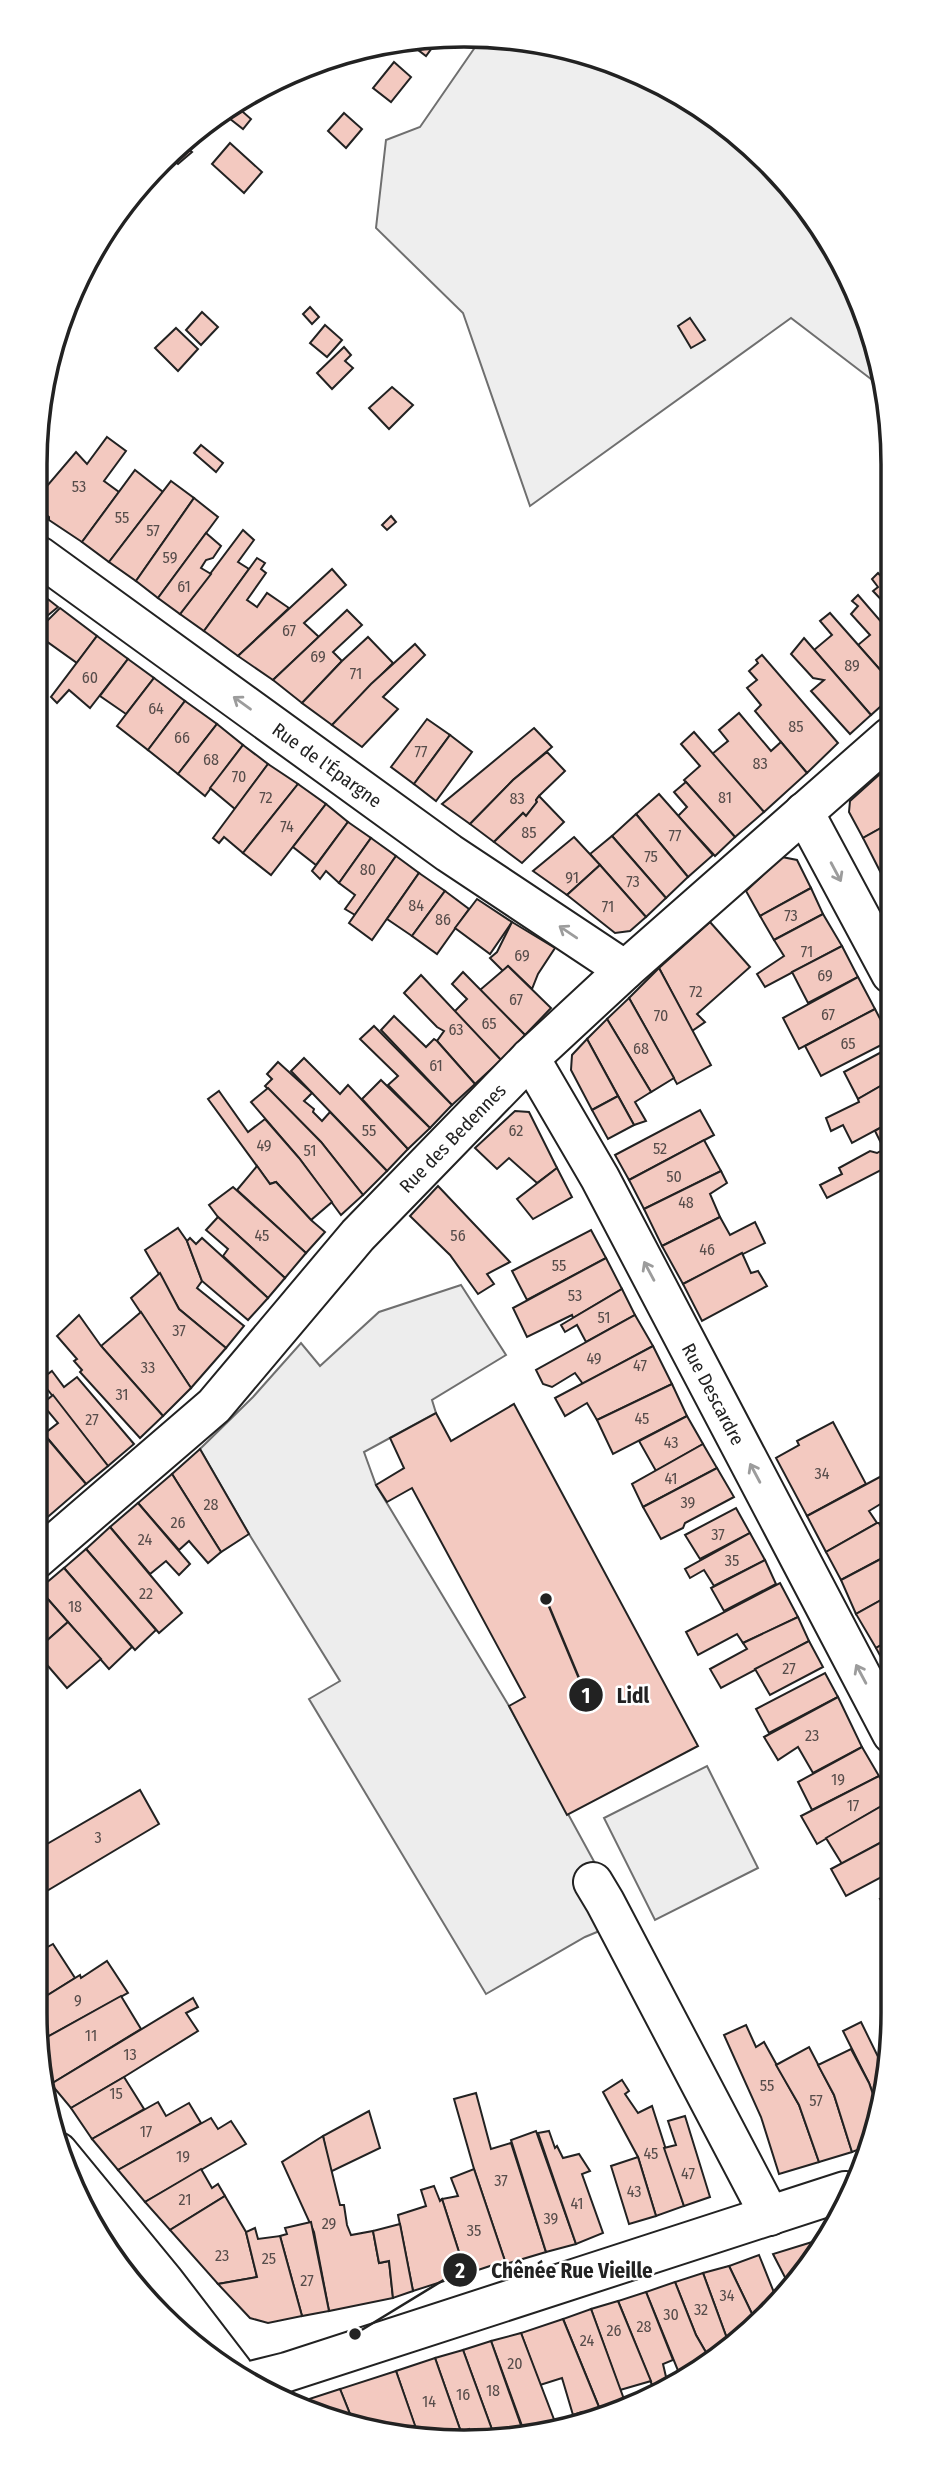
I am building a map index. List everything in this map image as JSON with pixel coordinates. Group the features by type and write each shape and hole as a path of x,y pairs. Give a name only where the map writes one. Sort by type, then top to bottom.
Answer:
{"street":[{"name":"Rue de l'Épargne","path":"47,562 449,853 625,970"},
{"name":"Rue des Bedennes","path":"47,1550 214,1406 358,1235 530,1058 625,970 881,745"},
{"path":"804,812 881,955"},
{"name":"Rue Descardre","path":"530,1058 600,1178 881,1713"},
{"path":"593,1882 770,2216"},
{"path":"84,2184 215,2348"},
{"path":"263,2378 840,2193"}],"shaded area":[{"path":"475,47 518,51 572,61 623,79 672,103 718,133 759,169 811,232 849,305 859,330 872,380 791,318 530,506 463,313 376,228 386,140 420,127"},
{"path":"461,1285 506,1355 432,1400 436,1413 364,1452 376,1485 509,1706 626,1920 585,1937 486,1994 309,1699 340,1681 200,1449 253,1397 301,1343 320,1366 379,1312"},
{"path":"707,1766 758,1868 655,1920 604,1818"}],"building":[{"path":"431,49 426,56 418,50"},
{"path":"394,62 411,77 391,102 373,88"},
{"path":"242,111 251,119 243,129 230,119"},
{"path":"344,113 362,129 346,148 328,131"},
{"path":"230,143 262,172 244,193 212,164"},
{"path":"190,150 192,152 178,164 176,163"},
{"path":"310,307 319,317 312,324 303,314"},
{"path":"202,312 218,327 201,345 186,330"},
{"path":"690,318 705,340 691,348 678,326"},
{"path":"325,325 342,340 327,357 310,343"},
{"path":"176,328 198,349 178,371 155,348"},
{"path":"344,347 351,355 345,361 353,368 332,389 317,373"},
{"path":"392,387 413,405 389,429 369,408"},
{"path":"107,437 126,451 104,481 119,492 82,542 49,520 47,486 76,452 87,464"},
{"path":"201,445 223,463 216,472 194,453"},
{"path":"135,470 163,492 109,562 82,542"},
{"path":"171,481 194,498 136,581 109,562"},
{"path":"194,498 218,517 158,598 136,581"},
{"path":"391,516 396,522 387,530 382,525"},
{"path":"243,530 254,540 238,562 249,569 204,631 180,614"},
{"path":"206,533 221,546 213,558 206,560 201,568 211,574 180,614 158,598"},
{"path":"257,558 265,563 261,569 266,573 247,600 257,607 267,593 289,608 238,656 204,631"},
{"path":"332,569 346,585 304,623 319,637 273,680 238,656"},
{"path":"878,573 881,576 881,599 873,591 878,587 872,579"},
{"path":"858,595 881,622 881,671 858,645 870,635 851,614 858,606 852,601"},
{"path":"47,598 58,607 47,616"},
{"path":"60,608 97,636 77,663 47,642 47,621"},
{"path":"347,610 362,625 333,652 342,661 302,703 273,680"},
{"path":"830,613 881,671 881,706 871,715 814,650 832,635 820,621"},
{"path":"97,636 128,659 90,708 69,690 57,703 51,697"},
{"path":"368,637 393,663 332,725 302,703"},
{"path":"804,638 871,715 850,734 811,691 824,680 813,678 791,654"},
{"path":"415,644 425,655 383,697 398,709 362,747 332,725 371,684"},
{"path":"762,655 838,743 807,773 755,711 761,705 747,688 757,680 749,671"},
{"path":"128,659 154,678 126,714 100,696"},
{"path":"154,678 185,701 148,750 117,726"},
{"path":"185,701 217,724 178,774 148,750"},
{"path":"739,713 771,751 781,742 807,773 764,812 712,754 728,741 719,730"},
{"path":"427,719 450,735 414,784 391,767"},
{"path":"217,724 243,745 205,796 178,774"},
{"path":"534,728 552,747 513,780 470,824 442,804"},
{"path":"694,732 764,812 735,837 684,780 700,766 681,744"},
{"path":"450,735 472,752 436,801 414,784"},
{"path":"243,745 268,764 235,809 210,788"},
{"path":"547,752 565,771 539,796 526,816 523,813 494,842 470,824 513,780"},
{"path":"268,764 298,784 243,853 224,837 219,843 213,838"},
{"path":"881,773 881,828 863,838 849,812 850,801"},
{"path":"686,782 735,837 715,856 678,816 687,807 674,792"},
{"path":"298,784 326,804 271,875 243,853"},
{"path":"659,794 713,855 688,877 636,814"},
{"path":"539,796 564,822 522,863 494,842 523,813 526,816"},
{"path":"326,804 348,822 316,865 293,847"},
{"path":"636,814 688,877 666,898 612,836"},
{"path":"348,822 371,838 339,883 326,871 320,879 312,871"},
{"path":"881,828 881,873 863,838"},
{"path":"612,836 666,898 646,917 590,854"},
{"path":"574,837 600,865 567,895 533,871"},
{"path":"371,838 396,856 355,915 345,909 355,895 339,883"},
{"path":"396,856 419,873 372,940 349,923"},
{"path":"782,857 797,860 811,888 760,916 746,891"},
{"path":"600,865 646,917 630,931 615,933 567,895"},
{"path":"419,873 445,891 412,936 387,919"},
{"path":"811,888 823,914 774,940 760,916"},
{"path":"445,891 469,909 437,954 412,936"},
{"path":"477,899 512,922 490,954 455,928"},
{"path":"823,914 842,946 765,987 757,974 784,956 774,940"},
{"path":"512,922 555,948 538,974 532,989 508,966 503,971 490,958 497,952"},
{"path":"710,922 750,967 697,1014 705,1022 692,1031 659,968"},
{"path":"842,946 858,977 808,1003 792,972"},
{"path":"508,966 551,1008 525,1035 480,990"},
{"path":"659,968 711,1065 677,1084 629,998"},
{"path":"463,972 525,1035 501,1060 454,1012 467,999 452,984"},
{"path":"421,975 501,1060 475,1084 437,1041 444,1031 404,993"},
{"path":"858,977 875,1009 799,1049 783,1018"},
{"path":"629,998 674,1078 651,1092 607,1019"},
{"path":"875,1009 881,1021 881,1045 821,1076 805,1046"},
{"path":"394,1016 426,1047 434,1039 437,1041 475,1084 452,1105 381,1030"},
{"path":"607,1019 651,1092 635,1102 646,1121 634,1125 587,1039"},
{"path":"374,1026 452,1105 430,1128 388,1085 398,1076 360,1039"},
{"path":"587,1039 618,1096 592,1110 571,1070 572,1055"},
{"path":"881,1052 881,1086 858,1099 844,1072"},
{"path":"304,1058 340,1094 348,1085 408,1149 387,1171 291,1071"},
{"path":"278,1062 312,1093 304,1101 322,1121 330,1112 387,1171 363,1195 321,1142 265,1086 272,1079 267,1074"},
{"path":"381,1080 430,1128 408,1149 362,1099"},
{"path":"881,1086 881,1127 852,1143 843,1125 831,1131 826,1118 859,1102 858,1099"},
{"path":"268,1088 321,1142 363,1195 341,1215 299,1158 251,1102"},
{"path":"219,1091 248,1132 265,1119 332,1202 311,1220 276,1182 270,1184 208,1099"},
{"path":"618,1096 634,1125 608,1139 592,1110"},
{"path":"700,1110 714,1135 629,1180 615,1155"},
{"path":"515,1111 529,1112 557,1168 537,1183 509,1158 497,1169 475,1148"},
{"path":"881,1128 881,1143 875,1131"},
{"path":"704,1140 721,1171 644,1209 629,1180"},
{"path":"870,1151 877,1153 881,1151 881,1170 827,1198 820,1185 842,1174 839,1168"},
{"path":"257,1166 270,1184 276,1182 325,1232 306,1253 237,1190"},
{"path":"557,1168 572,1197 533,1219 517,1199"},
{"path":"721,1171 727,1183 710,1194 720,1217 662,1246 644,1209"},
{"path":"438,1186 510,1262 487,1274 494,1284 478,1294 450,1255 410,1216"},
{"path":"233,1187 306,1253 285,1278 218,1217 209,1205"},
{"path":"218,1217 285,1278 268,1298 223,1256 228,1249 206,1230"},
{"path":"720,1217 730,1235 755,1222 765,1243 683,1284 662,1246"},
{"path":"178,1228 187,1241 202,1281 197,1288 244,1326 226,1348 179,1309 145,1250"},
{"path":"591,1230 606,1258 527,1300 512,1271"},
{"path":"190,1238 196,1244 202,1238 268,1298 248,1320 202,1281 187,1241"},
{"path":"742,1253 751,1273 758,1271 767,1286 702,1321 683,1284"},
{"path":"606,1258 622,1289 573,1318 572,1315 527,1337 513,1308"},
{"path":"160,1273 179,1309 226,1348 191,1388 131,1298"},
{"path":"622,1289 635,1315 586,1342 577,1325 565,1332 561,1325"},
{"path":"141,1312 191,1388 163,1416 101,1346"},
{"path":"79,1315 101,1346 163,1416 140,1438 80,1372 82,1370 74,1361 77,1359 57,1336"},
{"path":"635,1315 653,1346 583,1384 575,1373 552,1387 543,1384 536,1370"},
{"path":"653,1346 672,1384 597,1420 587,1403 565,1416 555,1398"},
{"path":"52,1371 64,1387 77,1377 134,1444 108,1466 47,1389 47,1375"},
{"path":"672,1384 687,1416 613,1454 597,1420"},
{"path":"53,1395 108,1466 86,1484 47,1438 47,1432 58,1423 47,1410 47,1400"},
{"path":"514,1404 698,1746 567,1815 509,1706 525,1697 412,1488 387,1502 376,1485 404,1468 390,1438 436,1413 451,1441"},
{"path":"687,1416 703,1444 656,1471 639,1441"},
{"path":"833,1422 866,1484 807,1516 776,1458 799,1445 797,1441"},
{"path":"47,1438 86,1484 47,1518"},
{"path":"703,1444 717,1468 643,1507 632,1484"},
{"path":"200,1449 249,1534 221,1552 172,1474"},
{"path":"717,1468 734,1497 661,1539 643,1507"},
{"path":"172,1474 221,1552 208,1563 189,1541 179,1550 138,1503"},
{"path":"881,1476 881,1504 869,1511 877,1523 826,1552 807,1516"},
{"path":"138,1503 190,1564 179,1575 166,1561 150,1574 110,1527"},
{"path":"736,1508 750,1533 700,1559 685,1535"},
{"path":"879,1523 881,1559 841,1580 826,1552"},
{"path":"110,1527 182,1613 159,1633 86,1549"},
{"path":"750,1533 765,1560 714,1586 704,1570 690,1578 685,1569"},
{"path":"86,1549 156,1630 135,1650 64,1568"},
{"path":"881,1559 881,1600 856,1614 841,1580"},
{"path":"765,1560 776,1584 724,1611 711,1588"},
{"path":"64,1568 132,1647 109,1669 47,1598 47,1582"},
{"path":"780,1583 798,1617 743,1643 737,1634 698,1655 686,1632"},
{"path":"47,1598 68,1622 47,1640"},
{"path":"881,1600 881,1645 876,1648 856,1614"},
{"path":"798,1617 809,1641 721,1688 710,1669 747,1649 743,1643"},
{"path":"68,1622 101,1659 67,1688 47,1665 47,1640"},
{"path":"809,1641 823,1667 770,1695 755,1669"},
{"path":"825,1673 838,1697 769,1733 756,1709"},
{"path":"838,1697 862,1747 813,1773 798,1747 778,1760 764,1737"},
{"path":"862,1747 879,1776 812,1810 798,1782"},
{"path":"879,1776 881,1780 881,1806 817,1844 801,1816"},
{"path":"140,1790 159,1824 47,1891 47,1844"},
{"path":"881,1806 881,1843 842,1864 826,1838"},
{"path":"881,1842 881,1877 846,1896 831,1869"},
{"path":"53,1944 75,1978 47,1996 47,1947"},
{"path":"107,1961 128,1993 48,2037 47,1996 80,1975 81,1978"},
{"path":"121,1996 141,2029 53,2083 48,2037"},
{"path":"193,1998 198,2007 186,2013 198,2031 124,2077 71,2108 54,2088 53,2083"},
{"path":"861,2022 878,2057 873,2094 869,2083 843,2031"},
{"path":"746,2025 756,2047 764,2042 799,2105 819,2162 779,2174 761,2117 724,2035"},
{"path":"809,2047 834,2095 852,2152 819,2162 799,2105 776,2065"},
{"path":"851,2049 869,2083 873,2094 858,2150 852,2152 834,2095 818,2065"},
{"path":"124,2077 144,2109 92,2139 71,2108"},
{"path":"622,2080 629,2091 625,2094 638,2113 652,2106 684,2206 656,2216 638,2157 603,2092"},
{"path":"476,2093 491,2149 511,2143 546,2252 506,2264 454,2099"},
{"path":"158,2102 166,2116 189,2103 201,2123 118,2170 92,2139"},
{"path":"369,2111 380,2148 330,2172 323,2136"},
{"path":"685,2116 710,2197 684,2206 664,2148 676,2145 668,2121"},
{"path":"211,2118 218,2129 231,2121 246,2144 145,2202 118,2170"},
{"path":"536,2131 576,2244 546,2252 511,2140"},
{"path":"549,2131 555,2148 557,2146 563,2158 579,2154 590,2171 582,2174 603,2233 576,2244 538,2133"},
{"path":"323,2136 340,2205 344,2205 351,2235 373,2231 379,2263 389,2261 393,2298 329,2311 314,2232 282,2162"},
{"path":"638,2157 656,2216 629,2224 611,2166"},
{"path":"201,2169 212,2188 218,2184 225,2196 170,2230 145,2202"},
{"path":"474,2169 505,2261 466,2274 442,2199 458,2196 451,2178"},
{"path":"434,2186 440,2201 442,2199 466,2274 413,2291 398,2215 426,2206 421,2190"},
{"path":"225,2196 246,2232 257,2277 218,2284 170,2230"},
{"path":"311,2222 329,2311 302,2316 280,2236 287,2234 285,2228"},
{"path":"400,2224 413,2291 393,2298 389,2261 379,2263 373,2231"},
{"path":"255,2228 258,2239 280,2236 302,2316 268,2323 250,2318 218,2284 257,2277 246,2232"},
{"path":"813,2242 785,2278 773,2254"},
{"path":"759,2255 774,2292 752,2314 729,2266"},
{"path":"729,2266 752,2314 726,2337 703,2273"},
{"path":"703,2273 726,2337 706,2353 696,2335 675,2282"},
{"path":"675,2282 696,2335 706,2353 678,2371 646,2292"},
{"path":"646,2292 673,2360 663,2364 666,2377 652,2385 618,2301"},
{"path":"618,2301 651,2381 620,2390 591,2309"},
{"path":"591,2309 623,2398 599,2408 563,2319"},
{"path":"563,2319 599,2408 573,2415 562,2378 540,2385 521,2333"},
{"path":"521,2333 554,2420 522,2425 491,2341"},
{"path":"491,2341 521,2426 492,2429 463,2350"},
{"path":"463,2350 492,2429 460,2430 435,2358"},
{"path":"435,2358 460,2430 415,2427 396,2371"},
{"path":"396,2371 415,2427 350,2414 340,2389"},
{"path":"340,2389 350,2414 330,2408 308,2399"}],"place":[{"name":"Lidl","path":"546,1599"},
{"name":"Chênée Rue Vieille","path":"355,2334"}]}
